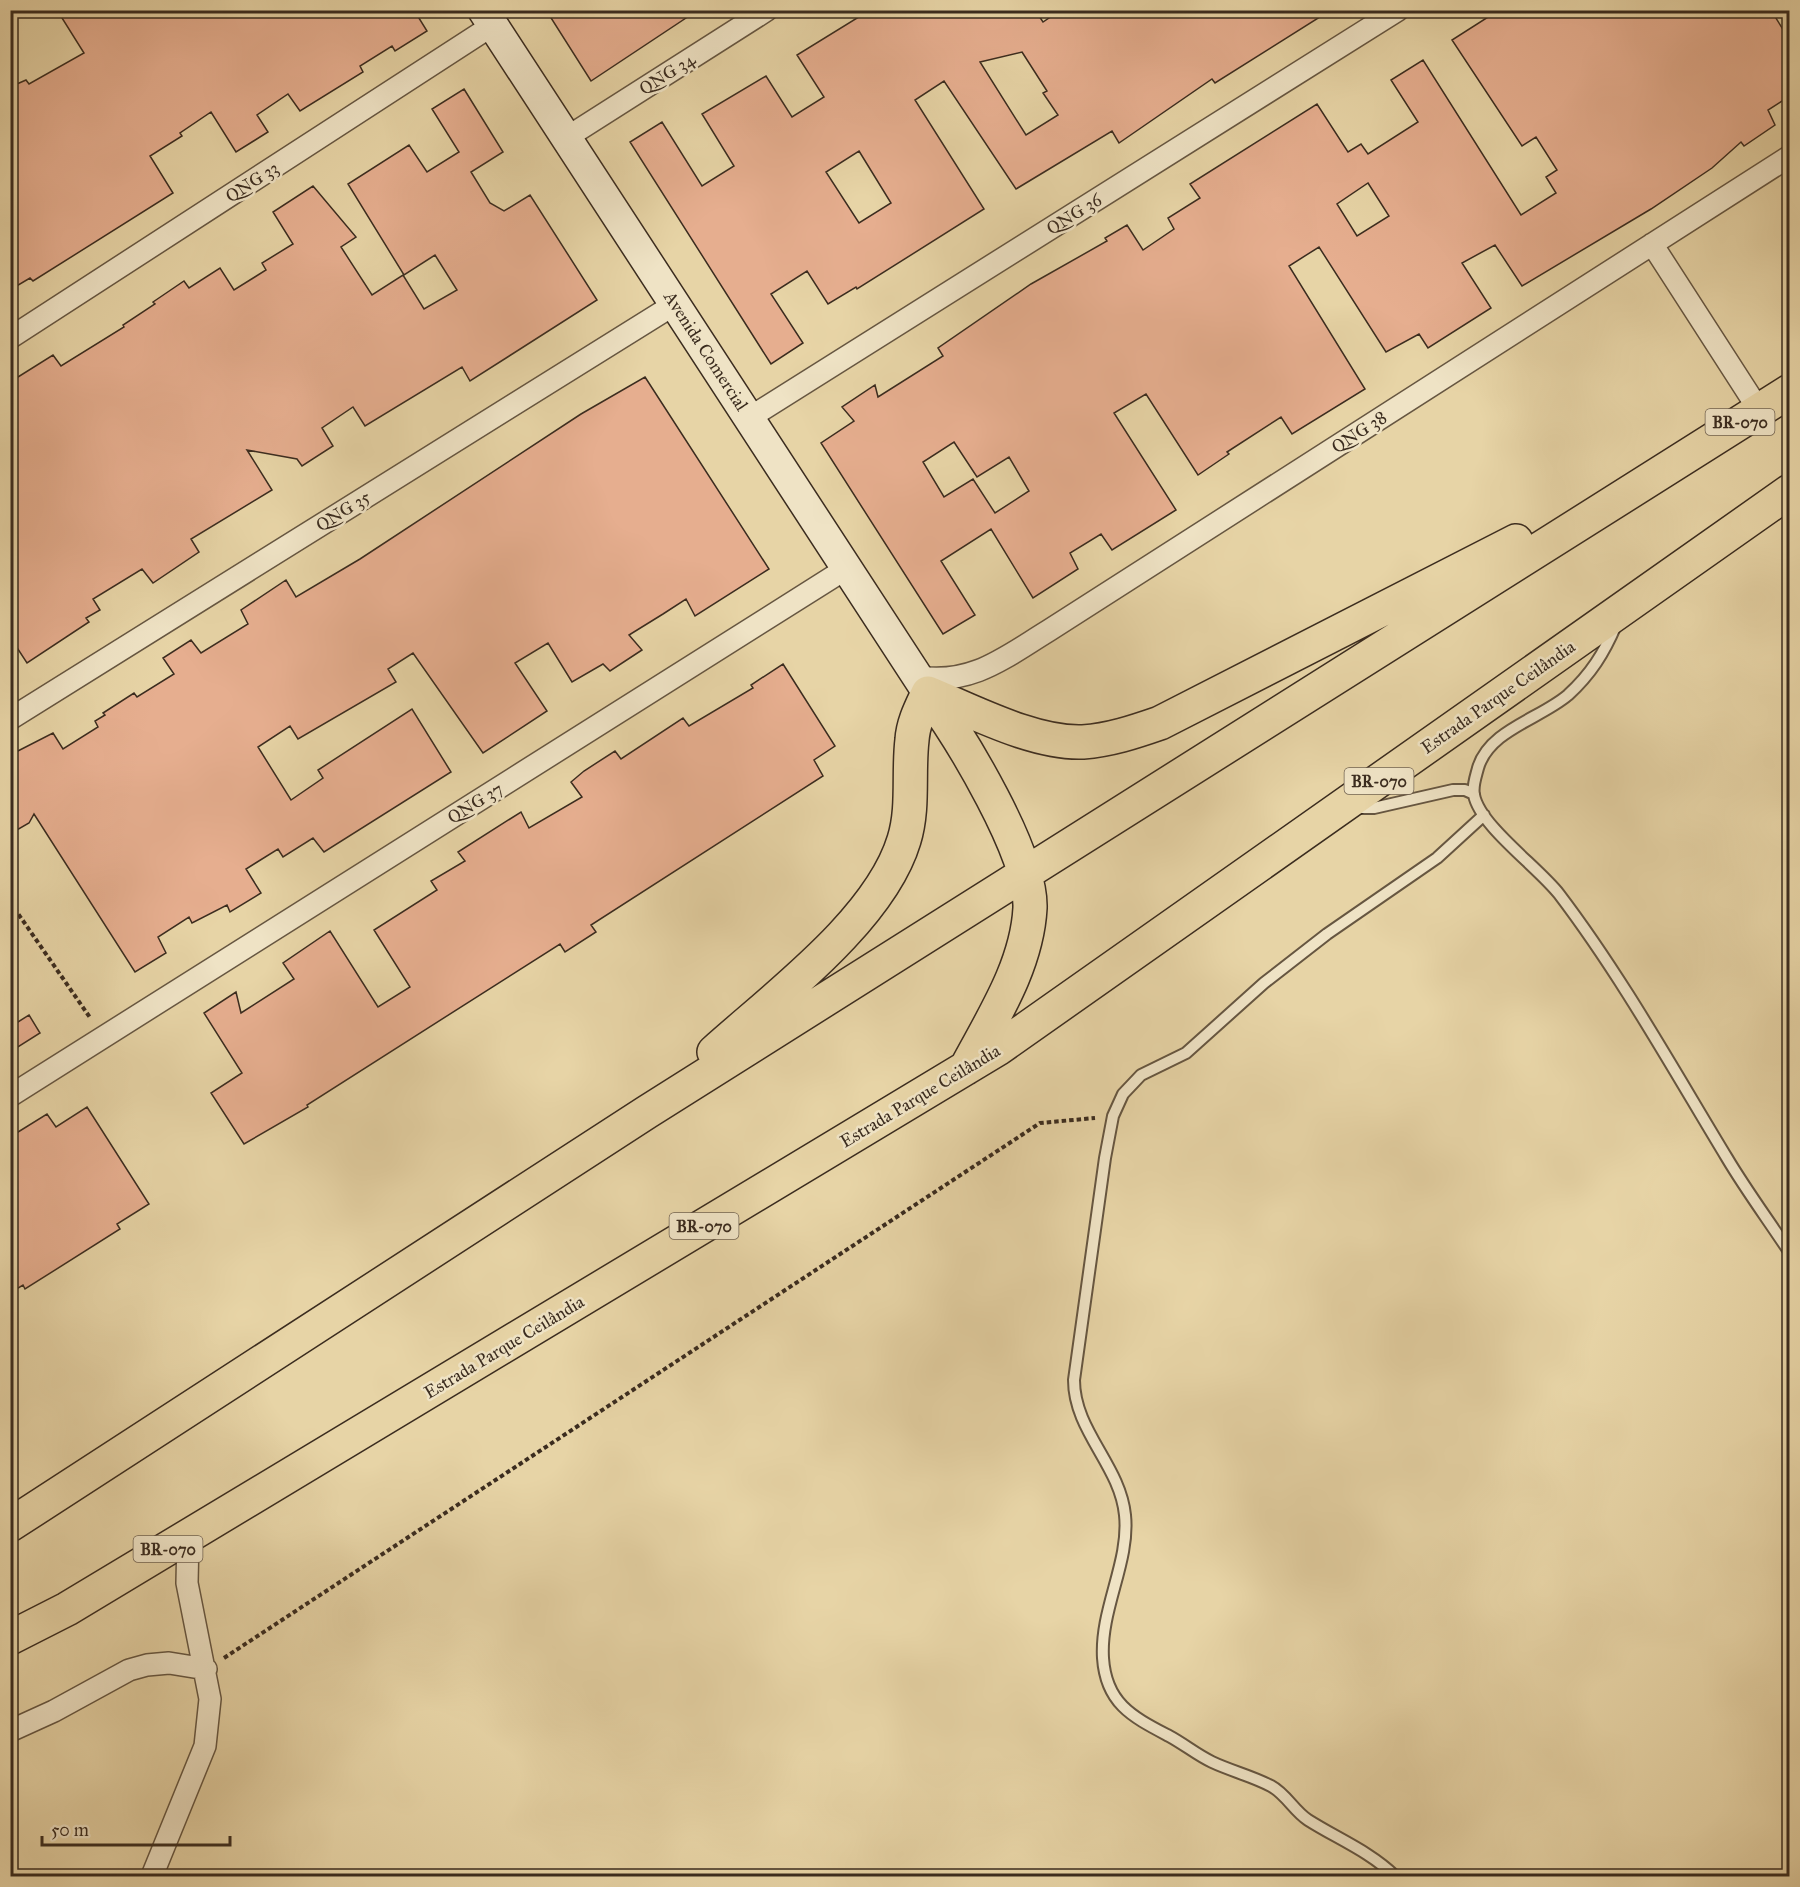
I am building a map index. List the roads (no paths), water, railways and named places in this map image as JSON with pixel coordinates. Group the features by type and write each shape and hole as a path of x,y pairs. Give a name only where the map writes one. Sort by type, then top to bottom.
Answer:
{"highway":[{"name":"BR-070","path":"10,1525 647,1112 1790,391"},
{"path":"923,685 1002,724 1047,737 1080,742 1120,737 1160,723 1690,453"},
{"name":"Estrada Parque Ceilândia","path":"10,1638 68,1609 999,1048 1790,491"},
{"path":"923,685 975,766 1026,872 1030,909 1024,944 1012,978 966,1068"},
{"path":"647,1112 837,940 868,907 892,872 904,839 909,813 912,739 923,685"}],"main road":[{"name":"Avenida Comercial","path":"488,18 923,685"}],"street":[{"name":"QNG 34","path":"566,138 767,10"},
{"name":"QNG 36","path":"749,418 1398,10"},
{"name":"QNG 33","path":"10,338 488,18"},
{"name":"QNG 38","path":"923,685 953,679 1000,660 1790,156"},
{"path":"1652,244 1759,410"},
{"name":"QNG 35","path":"10,719 675,304"},
{"name":"QNG 37","path":"10,1096 846,568"},
{"path":"152,1876 206,1746 210,1699 206,1669 187,1583 188,1537"},
{"path":"10,1731 54,1711 129,1670 147,1665 169,1663 206,1669"}],"lane":[{"path":"1624,608 1601,658 1588,675 1567,696 1512,730 1484,754 1479,766 1474,794 1484,815 1554,889 1598,949 1691,1095 1727,1159 1790,1253"},
{"path":"1341,808 1374,808 1453,790 1465,790 1474,794"},
{"path":"1395,1876 1380,1862 1307,1819 1271,1786 1209,1761 1142,1723 1121,1706 1111,1690 1103,1657 1112,1598 1126,1535 1125,1508 1110,1469 1081,1419 1074,1394 1074,1380 1095,1218 1113,1116 1123,1094 1134,1080 1186,1053 1264,983 1327,934 1437,858 1484,815"}]}
